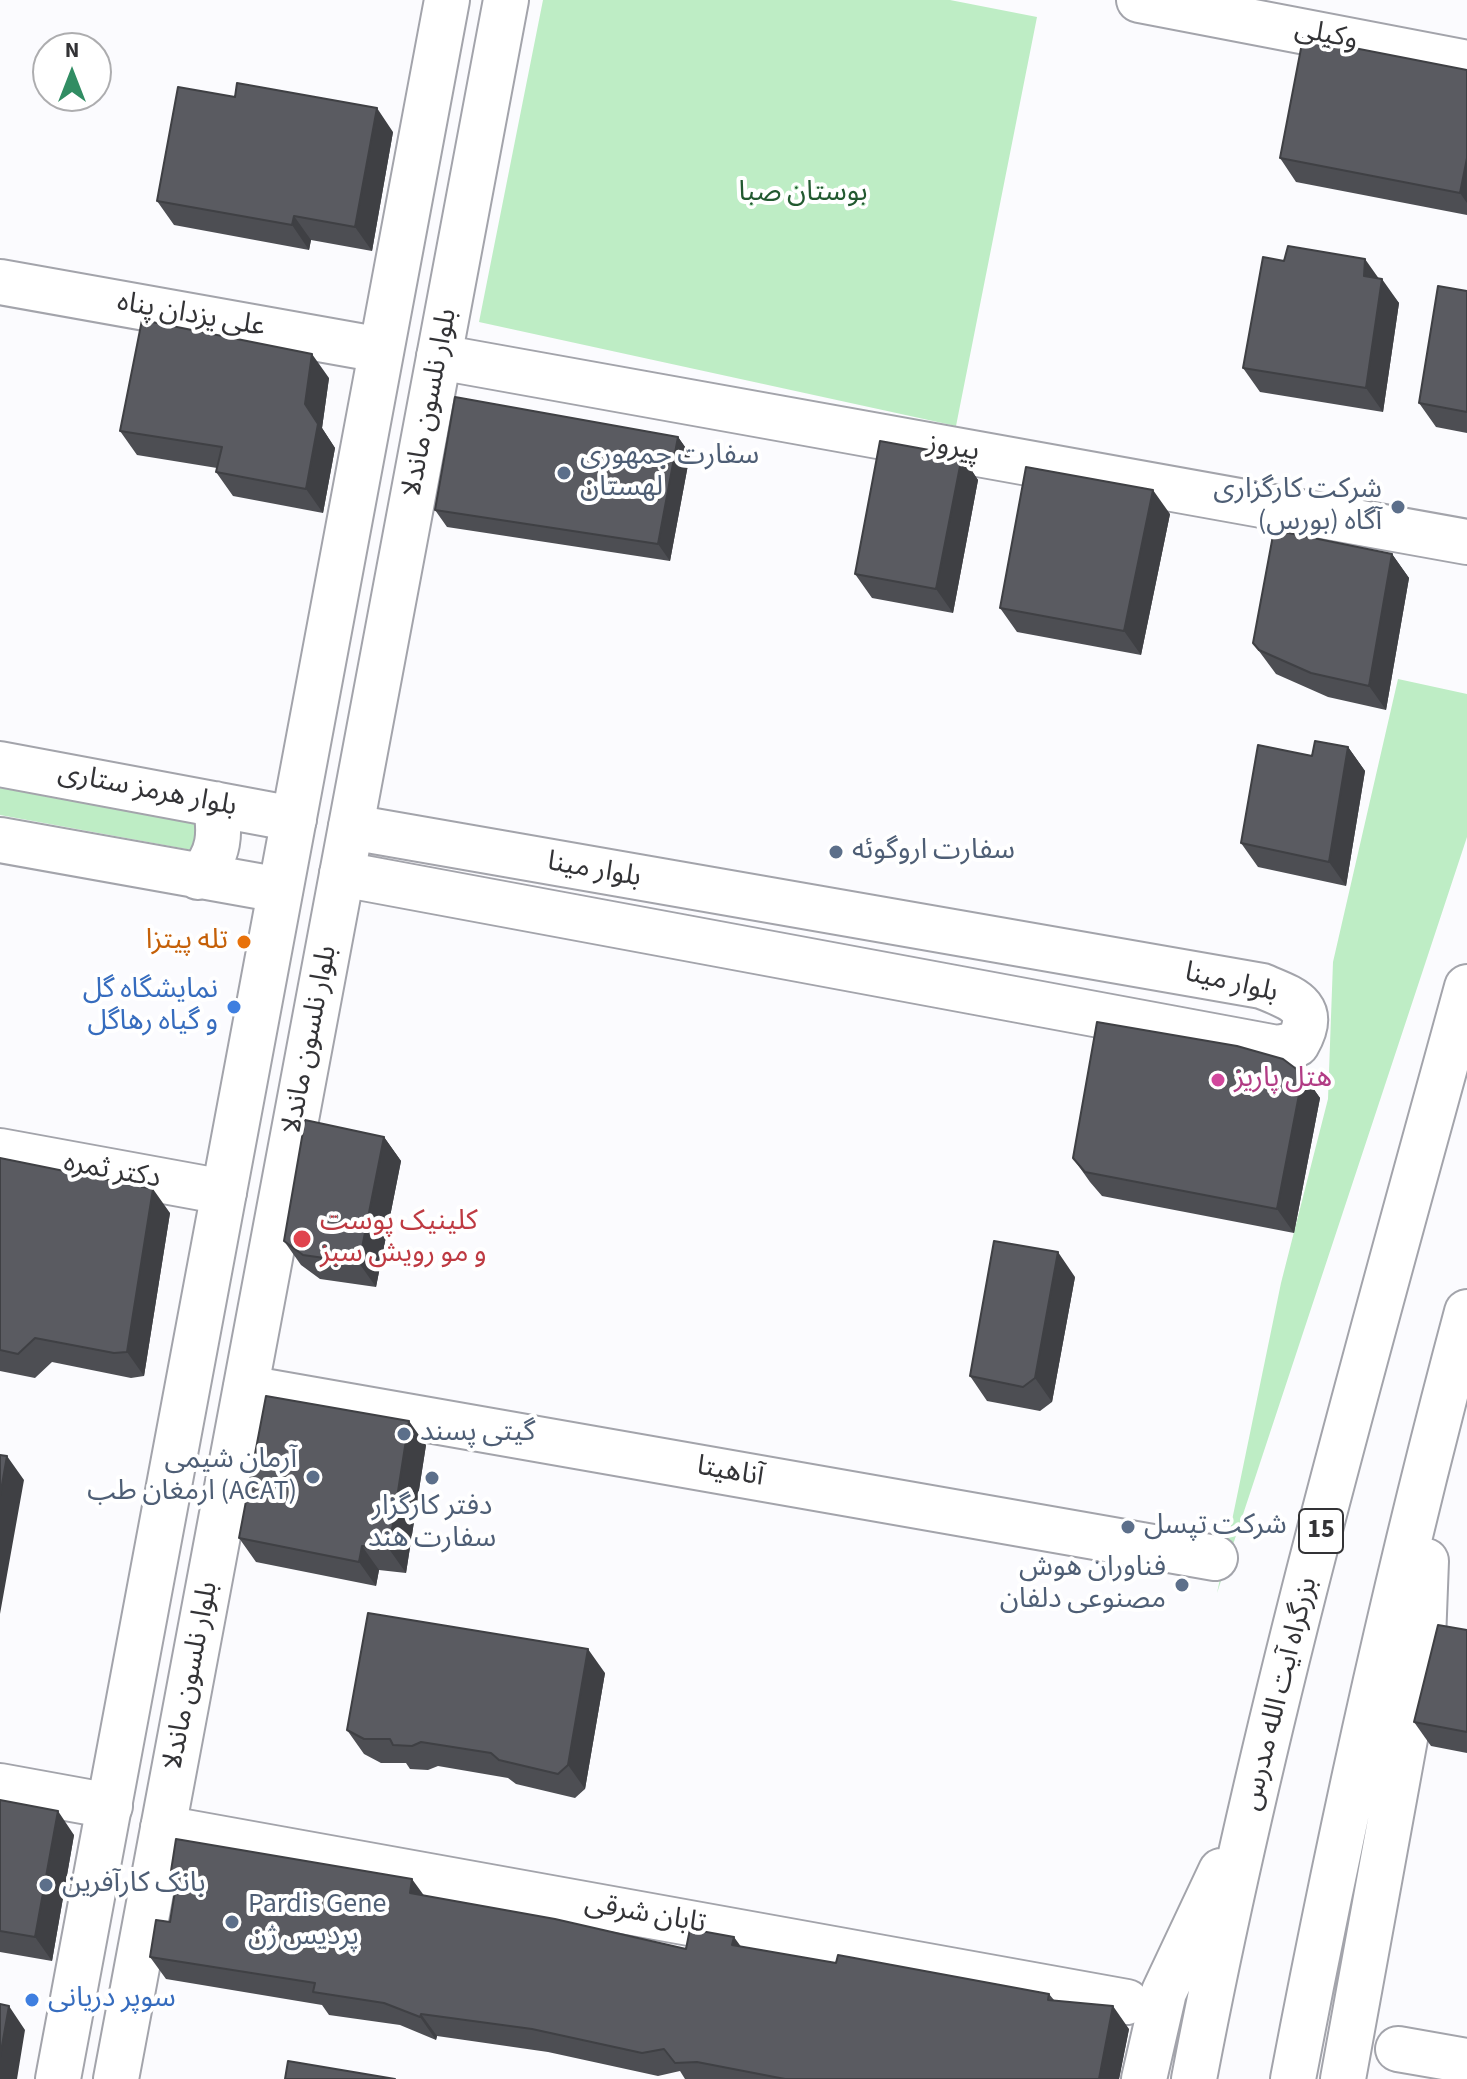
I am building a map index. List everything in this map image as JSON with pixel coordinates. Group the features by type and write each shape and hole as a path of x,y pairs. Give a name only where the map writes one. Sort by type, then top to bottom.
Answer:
{"main road":[{"name":"بلوار نلسون ماندلا","path":"58,2079 447,0"},
{"name":"بلوار نلسون ماندلا","path":"116,2079 506,0"},
{"name":"وكيلی","path":"1139,0 1467,63"},
{"name":"علی یزدان پناه","path":"0,282 381,350"},
{"name":"پیروز","path":"439,357 1467,542"},
{"path":"342,562 399,571"},
{"name":"بلوار هرمز ستاری","path":"0,764 294,819"},
{"path":"198,877 208,867 217,849 219,826 215,804"},
{"name":"بلوار مینا","path":"342,874 1277,1048 1297,1044 1305,1030 1306,1015 1297,1001 1262,986 351,827"},
{"path":"394,884 392,867 404,837"},
{"path":"0,840 280,890"},
{"name":"بزرگراه آیت الله مدرس","path":"1194,2079 1255,1800 1346,1432 1467,987"},
{"name":"دکتر ثمره","path":"0,1151 224,1192"},
{"path":"1293,2079 1323,1923 1431,1448 1467,1312"},
{"name":"آناهیتا","path":"246,1388 1215,1558"},
{"path":"1343,2079 1423,1640 1431,1448"},
{"path":"0,1786 110,1806"},
{"path":"1144,2079 1164,1992 1255,1800"},
{"name":"تابان شرقی","path":"163,1828 1127,2002"},
{"path":"1398,2049 1467,2061"}],"green space":[{"name":"بوستان صبا","path":"543,0 950,0 1037,17 956,426 479,322"},
{"path":"1398,679 1467,694 1467,837 1217,1593 1281,1283 1328,1099 1333,962"},
{"path":"0,788 203,825 197,851 0,815"}],"building":[{"path":"1303,38 1467,70 1467,158 1460,193 1280,158"},
{"path":"237,83 377,108 355,227 294,216 292,225 157,201 178,87 235,97"},
{"path":"1288,246 1365,259 1364,276 1382,279 1366,388 1243,368 1263,257 1284,261"},
{"path":"1438,286 1467,291 1467,412 1419,403"},
{"path":"142,320 312,354 305,404 318,424 306,489 216,472 222,447 120,431"},
{"path":"455,397 678,437 658,544 435,510"},
{"path":"880,441 962,456 936,589 855,574"},
{"path":"1026,467 1153,490 1124,631 1000,608"},
{"path":"1274,530 1392,554 1369,686 1311,673 1259,650 1253,643"},
{"path":"1315,741 1348,747 1329,862 1241,843 1258,745 1312,756"},
{"path":"1097,1022 1237,1046 1283,1059 1303,1074 1277,1209 1085,1172 1073,1158"},
{"path":"305,1120 384,1137 359,1263 303,1255 284,1241"},
{"path":"0,1158 153,1189 127,1352 114,1353 35,1338 18,1354 0,1350"},
{"path":"994,1241 1058,1252 1035,1378 1023,1387 970,1376"},
{"path":"266,1396 409,1421 389,1549 362,1546 359,1562 239,1538"},
{"path":"0,1455 7,1456 0,1496"},
{"path":"368,1613 588,1649 568,1765 558,1774 499,1760 491,1753 421,1742 412,1746 393,1745 390,1739 364,1739 347,1730"},
{"path":"1438,1625 1467,1630 1467,1732 1414,1722"},
{"path":"0,1800 58,1811 35,1937 0,1931"},
{"path":"176,1839 412,1879 410,1893 555,1919 686,1949 690,1929 734,1937 732,1945 836,1963 838,1955 1049,1994 1048,2000 1113,2006 1099,2079 785,2079 697,2062 675,2063 664,2049 642,2053 532,2029 421,2014 420,2017 384,2003 313,1992 315,1983 150,1957 156,1920 170,1922 178,1873 171,1871"},
{"path":"0,2004 9,2006 0,2057"},
{"path":"288,2061 395,2079 285,2079"}],"place":[{"name":"سفارت جمهوری لهستان","path":"564,473"},
{"name":"شرکت کارگزاری آگاه (بورس)","path":"1398,507"},
{"name":"سفارت اروگوئه","path":"836,852"},
{"name":"تله پیتزا","path":"244,942"},
{"name":"نمایشگاه گل و گیاه رهاگل","path":"234,1007"},
{"name":"هتل پاریز","path":"1218,1080"},
{"name":"کلینیک پوست و مو رویش سبز","path":"302,1239"},
{"name":"گیتی پسند","path":"404,1434"},
{"name":"آرمان شیمی ارمغان طب (ACAT)","path":"313,1477"},
{"name":"دفتر کارگزار سفارت هند","path":"432,1478"},
{"name":"شرکت تپسل","path":"1128,1527"},
{"name":"فناوران هوش مصنوعی دلفان","path":"1182,1585"},
{"name":"بانک کارآفرین","path":"46,1885"},
{"name":"Pardis Gene پردیس ژن","path":"232,1922"},
{"name":"سوپر دریانی","path":"32,2000"}]}
